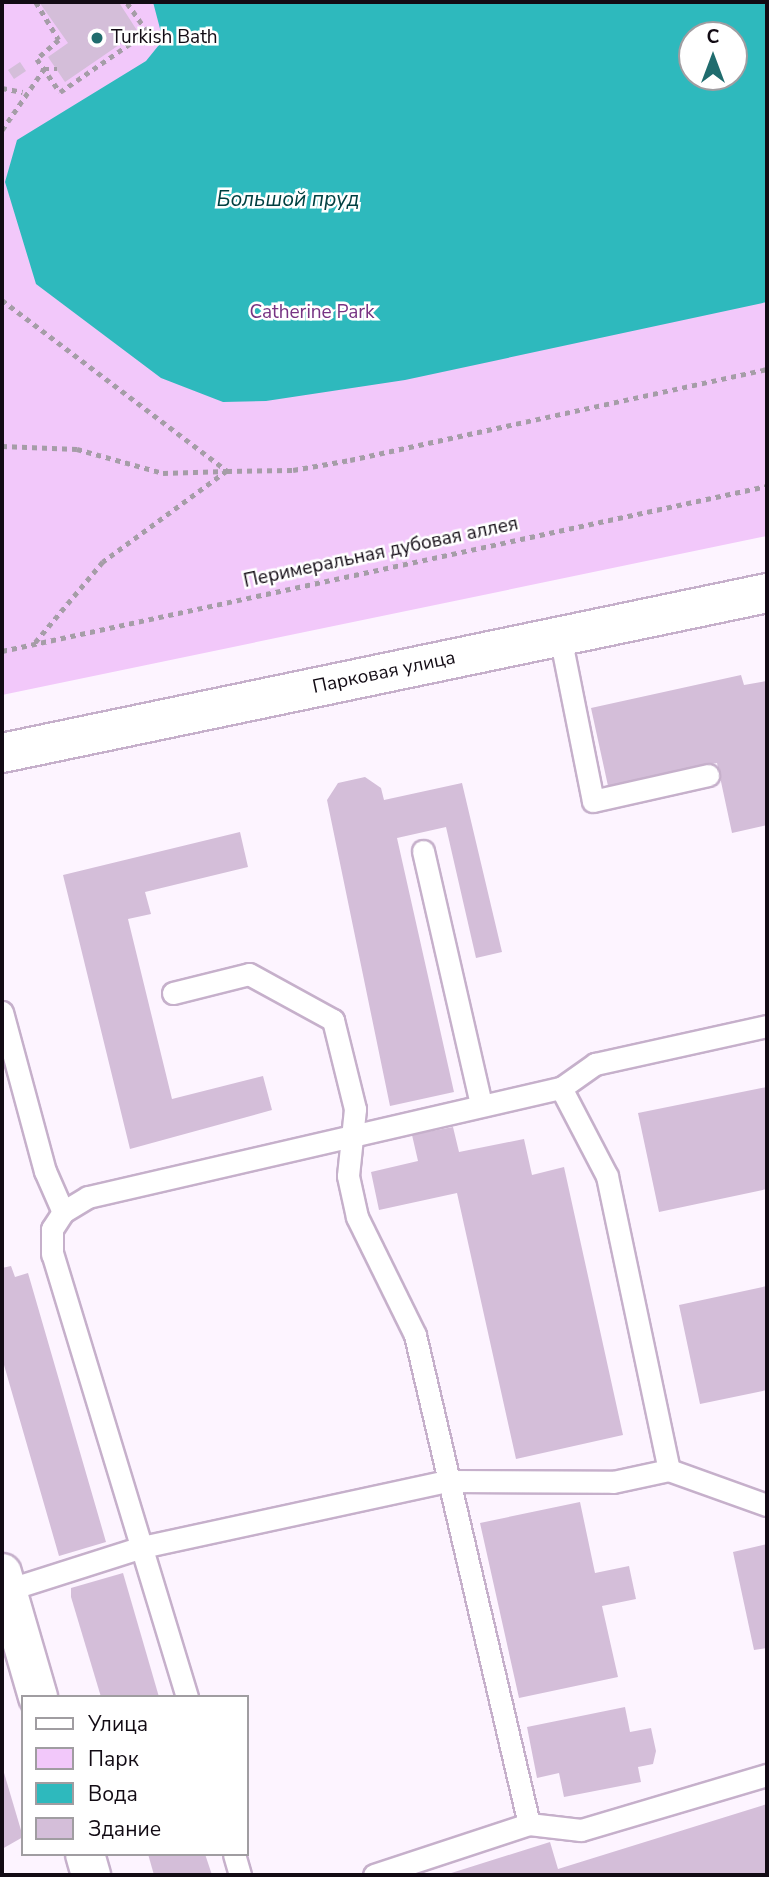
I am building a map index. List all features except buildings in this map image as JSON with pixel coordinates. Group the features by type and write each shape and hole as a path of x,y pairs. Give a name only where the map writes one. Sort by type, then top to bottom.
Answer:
{"main road":[{"name":"Парковая улица","path":"2,753 767,593"},
{"path":"4,1581 37,1695"},
{"path":"86,1856 91,1875"}],"lane":[{"path":"560,636 593,801 708,775"},
{"path":"423,851 481,1104"},
{"path":"173,993 249,974 333,1020 355,1109 348,1176 357,1217 415,1335 529,1824"},
{"path":"2,1012 45,1171 63,1212"},
{"path":"186,1695 52,1254 52,1229 63,1212 88,1197 481,1104 561,1088 595,1064 767,1026"},
{"path":"561,1088 607,1176 669,1470"},
{"path":"4,1581 142,1547 447,1481 613,1482 669,1470 767,1505"},
{"path":"374,1875 529,1824 581,1830 767,1775"},
{"path":"235,1856 240,1875"}],"path":[{"path":"36,2 59,40 37,59 60,92 147,32 125,2"},
{"path":"2,130 21,109 23,92 44,69 57,69"},
{"path":"2,88 23,92"},
{"path":"2,300 227,471"},
{"path":"2,446 77,449 163,472 293,470 767,369"},
{"path":"35,644 103,562 227,471"},
{"name":"Перимеральная дубовая аллея","path":"2,651 767,486"}],"green space":[{"name":"Catherine Park","path":"2,2 767,2 767,536 2,695"}],"water":[{"name":"Большой пруд","path":"153,2 767,2 767,302 405,380 266,401 223,402 161,378 36,284 5,182 17,140 146,61 163,40"}],"place":[{"name":"Turkish Bath","path":"97,38"}]}
